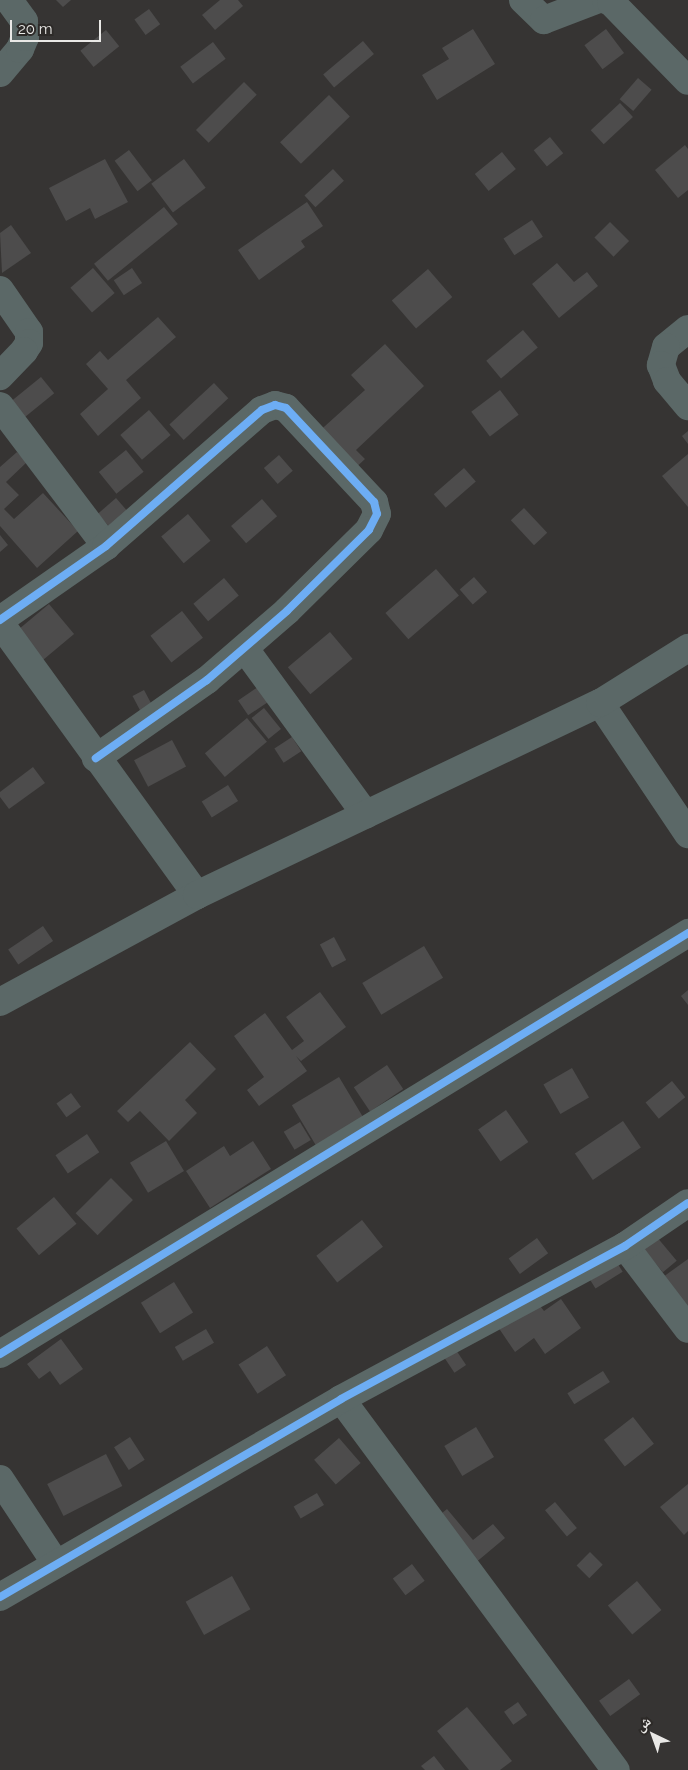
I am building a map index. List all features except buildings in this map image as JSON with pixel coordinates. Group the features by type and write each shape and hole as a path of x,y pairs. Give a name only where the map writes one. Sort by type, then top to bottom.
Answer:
{"street":[{"path":"0,72 20,49 25,37 24,21 9,0"},
{"path":"524,0 544,20 596,0"},
{"path":"606,0 611,2 688,81"},
{"path":"0,290 29,332 29,343 24,351 0,376"},
{"path":"688,329 666,347 661,365 667,381 688,406"},
{"path":"96,758 207,680 288,611 369,530 377,514 374,502 286,408 275,405 262,410 106,546 0,622 96,758 197,895"},
{"path":"0,406 106,546"},
{"path":"245,648 366,815"},
{"path":"0,1002 197,895 600,703 688,648"},
{"path":"600,703 688,834"},
{"path":"0,1354 688,934"},
{"path":"0,1597 341,1399 625,1246 688,1203"},
{"path":"625,1246 688,1330"},
{"path":"341,1399 616,1770"},
{"path":"0,1479 56,1564"}],"cycle path":[{"path":"0,620 106,546 262,410 275,405 286,408 374,502 377,514 369,530 287,611 207,680 96,758"},
{"path":"0,1354 688,933"},
{"path":"0,1597 341,1399 625,1246 688,1203"}]}
